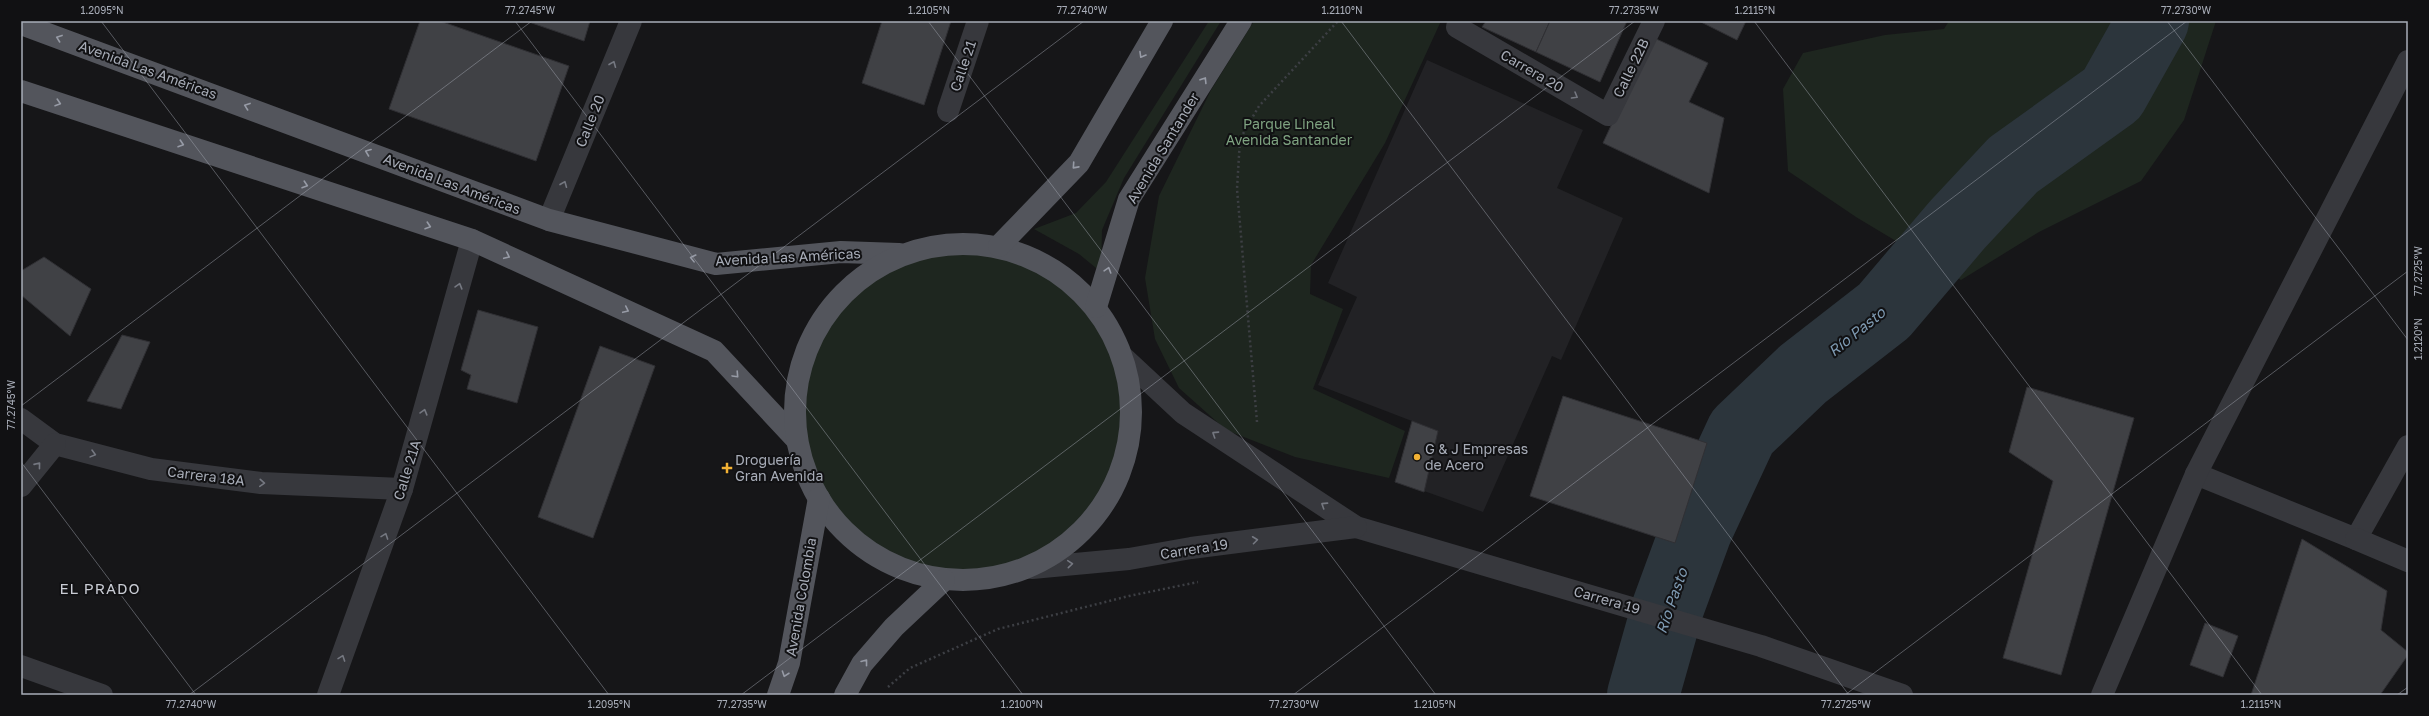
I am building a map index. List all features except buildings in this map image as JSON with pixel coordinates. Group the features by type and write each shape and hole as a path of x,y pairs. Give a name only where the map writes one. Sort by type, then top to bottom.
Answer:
{"main road":[{"path":"999,246 1079,163 1162,21"},
{"name":"Avenida Santander","path":"1096,307 1129,199 1241,21"},
{"name":"Avenida Las Américas","path":"21,24 549,220 716,264 840,252 899,254"},
{"path":"21,91 472,240 714,351 796,439"},
{"path":"948,242 999,246 1053,268 1096,307 1124,358 1133,408 1127,457 1107,503 1074,541 1032,568 989,579 944,580 907,571 872,553 842,529 819,498 804,469 796,439 797,382 815,328 850,284 899,254 948,242"},
{"name":"Avenida Colombia","path":"778,695 789,663 819,498"},
{"path":"845,695 862,664 890,632 944,580"}],"street":[{"name":"Calle 20","path":"549,220 631,21"},
{"name":"Calle 21","path":"948,111 978,21"},
{"name":"Calle 22B","path":"1608,115 1654,21"},
{"name":"Carrera 20","path":"1458,24 1608,115"},
{"path":"2102,695 2196,474 2408,61"},
{"name":"Calle 21A","path":"328,695 402,489 472,240"},
{"name":"Carrera 19","path":"1124,358 1183,414 1356,527 1761,646 1902,695"},
{"name":"Carrera 18A","path":"21,419 55,444 151,469 261,483 402,489"},
{"path":"21,486 55,444"},
{"path":"2356,539 2408,446"},
{"path":"2196,474 2356,539 2408,562"},
{"name":"Carrera 19","path":"1032,568 1129,559 1191,548 1356,527"},
{"path":"21,666 102,695"}],"path":[{"path":"884,690 910,668"}],"shaded area":[{"path":"1427,60 1583,130 1557,188 1623,218 1561,360 1552,356 1483,512 1424,491 1438,431 1318,385 1357,297 1328,283"}],"green space":[{"path":"1209,21 1221,21 1124,178 1102,230 1101,272 1079,254 1034,229 1076,213 1106,182"},
{"name":"Parque Lineal Avenida Santander","path":"1254,21 1441,21 1385,143 1311,265 1310,294 1343,309 1313,389 1405,431 1389,478 1295,457 1226,430 1179,388 1155,339 1145,278 1159,196 1211,90"},
{"path":"1949,21 2216,21 2184,120 2141,181 2039,232 1961,280 1856,217 1788,171 1783,89 1803,53 1885,35 1944,29"},
{"path":"965,249 997,252 1027,261 1042,268 1069,286 1091,308 1101,321 1116,350 1125,380 1128,412 1125,444 1116,474 1109,489 1091,516 1069,538 1056,548 1027,563 997,572 965,575 933,572 903,563 888,556 861,538 839,516 829,503 814,474 805,444 802,412 805,380 814,350 821,335 839,308 861,286 874,276 903,261 933,252"}],"waterway":[{"name":"Río Pasto","path":"1643,695 1667,610 1696,531 1742,432 1803,374 1884,311 1957,225 2013,165 2112,94 2153,21"}],"place":[{"name":"G & J Empresas de Acero","path":"1417,457"},
{"name":"Droguería Gran Avenida","path":"727,468"}],"district":[{"name":"EL PRADO","path":"100,589"}]}
